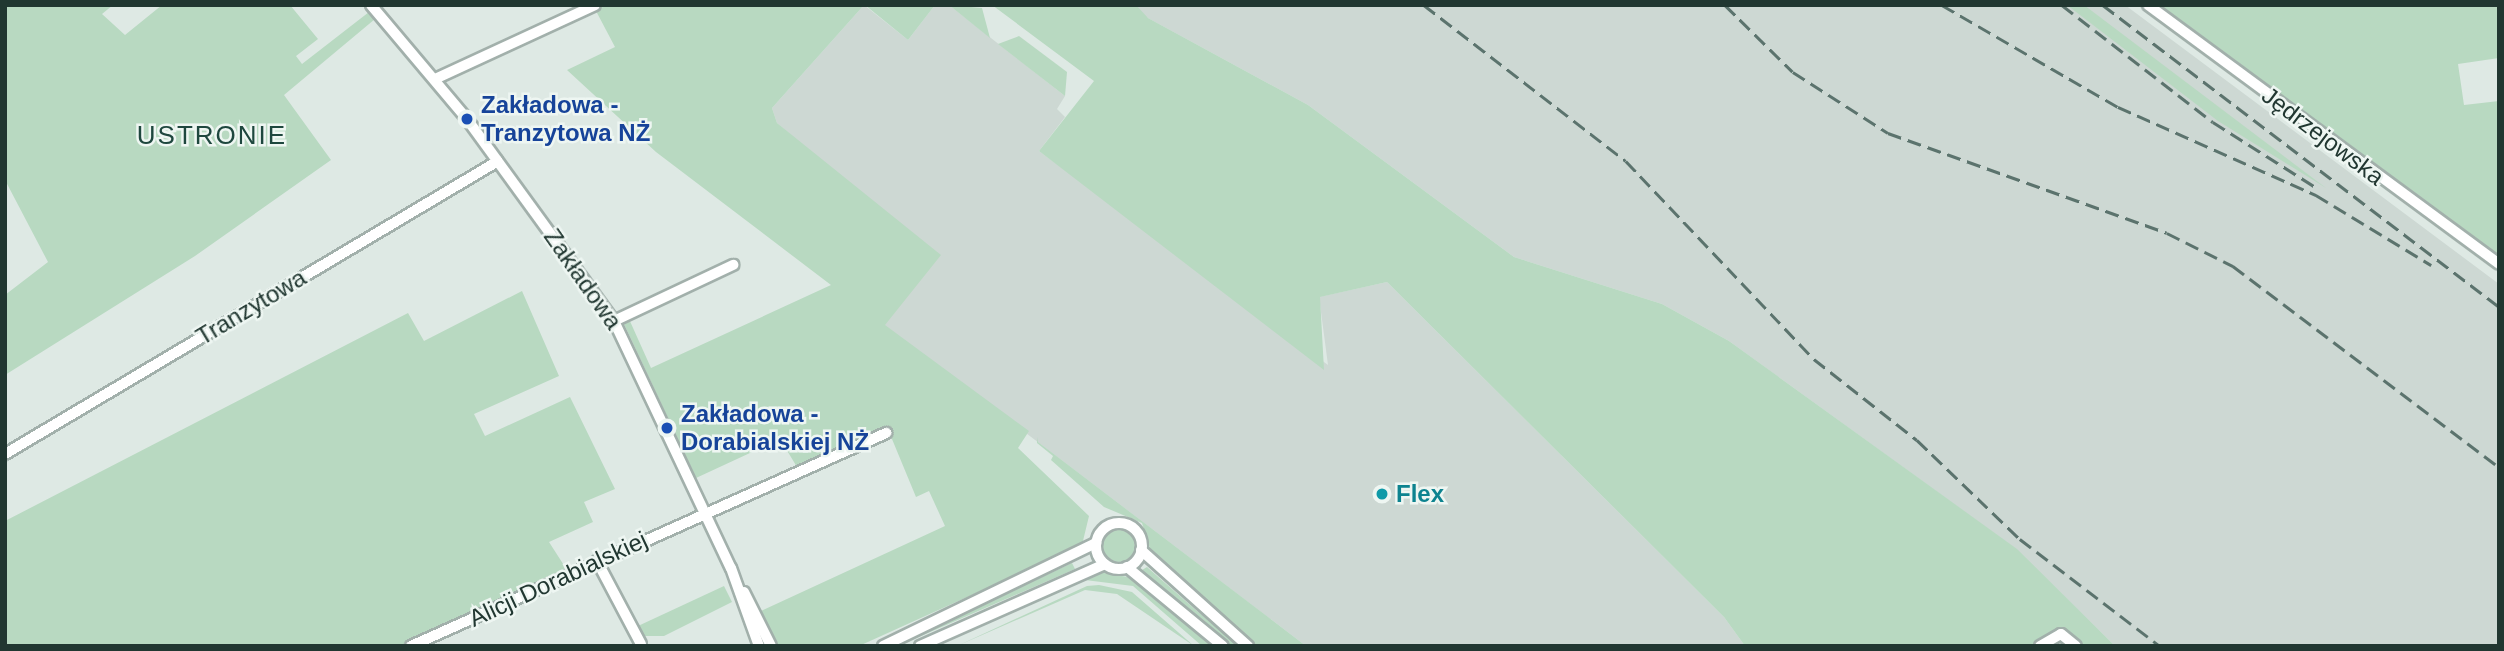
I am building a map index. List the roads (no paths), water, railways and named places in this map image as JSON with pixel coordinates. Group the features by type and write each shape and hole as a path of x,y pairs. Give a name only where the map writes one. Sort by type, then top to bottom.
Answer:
{"street":[{"name":"Zakładowa","path":"371,5 435,79 614,321 739,586 771,646"},
{"path":"435,79 595,5"},
{"name":"Jędrzejowska","path":"2148,5 2499,264"},
{"name":"Tranzytowa","path":"5,454 498,161"},
{"path":"614,321 733,265"},
{"name":"Alicji Dorabialskiej","path":"416,645 704,510 886,433"},
{"path":"883,646 1096,543 1102,529 1118,522 1136,530 1141,550 1248,646"},
{"path":"1096,543 1105,564"},
{"path":"1126,568 1141,550"},
{"path":"597,561 641,644"},
{"path":"920,646 1105,564 1126,568 1223,646"},
{"name":"Zakładowa","path":"739,586 760,646"},
{"path":"2040,646 2062,634 2076,646"}],"railway":[{"path":"1424,5 1626,161 1814,359 1917,440 2020,539 2160,646"},
{"path":"1725,5 1793,72 1888,133 2167,233 2233,266 2499,467"},
{"path":"1942,5 2118,107 2316,195 2431,265"},
{"path":"2062,5 2213,122 2317,188"},
{"path":"2103,5 2499,307"}],"place":[{"name":"Zakładowa - Tranzytowa NŻ","path":"467,119"},
{"name":"Zakładowa - Dorabialskiej NŻ","path":"667,428"},
{"name":"Flex","path":"1382,494"}],"district":[{"name":"USTRONIE","path":"212,136"}]}
